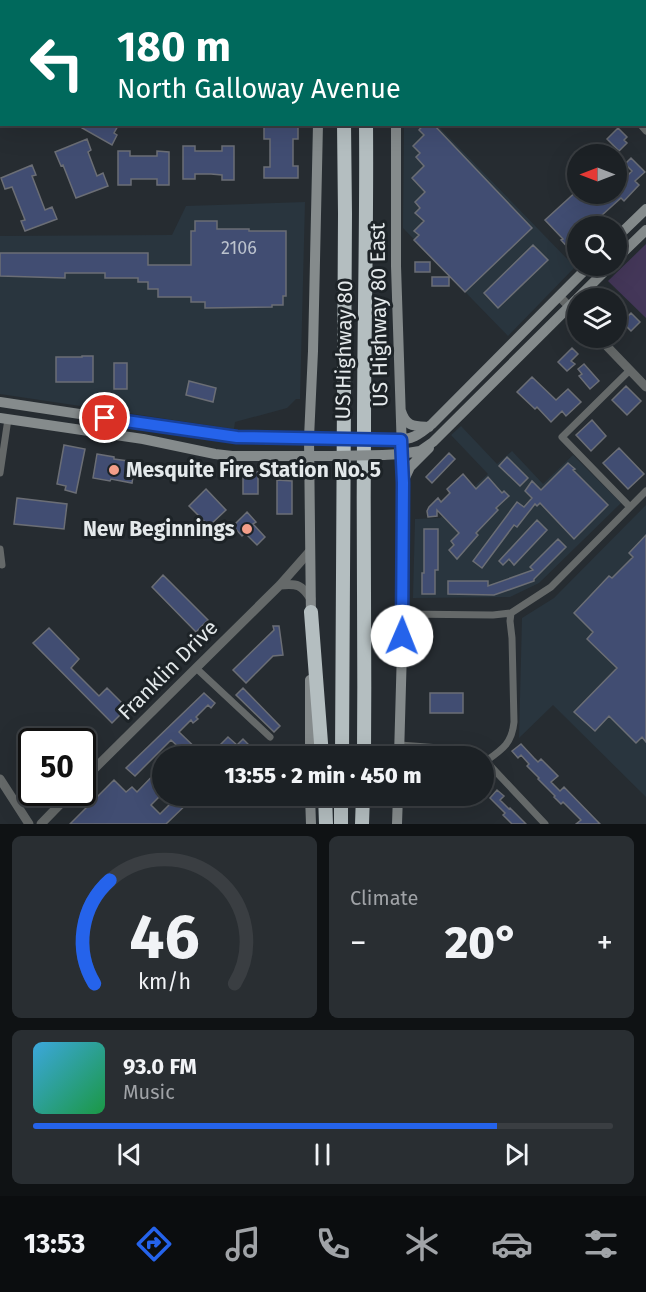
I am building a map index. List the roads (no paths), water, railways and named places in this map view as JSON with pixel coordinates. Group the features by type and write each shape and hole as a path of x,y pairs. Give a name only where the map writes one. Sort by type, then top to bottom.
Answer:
{"highway":[{"name":"US Highway 80","path":"342,746 344,126"},
{"name":"US Highway 80","path":"364,746 366,126"},
{"path":"311,606 321,746"},
{"path":"325,806 326,824"},
{"path":"341,806 341,824"},
{"path":"362,824 363,806"}],"main road":[{"path":"310,746 309,438 318,126"},
{"name":"US Highway 80 East","path":"396,126 396,266 403,483 403,614 399,746"},
{"path":"627,227 646,209"},
{"path":"627,248 646,230"},
{"path":"482,374 479,384 450,416 444,432 420,451 401,454 309,457 232,456 143,439 4,418 5,402 237,437 401,440 416,437 429,427 579,276"},
{"path":"587,288 600,276"},
{"path":"403,483 410,467 567,308"},
{"path":"27,422 29,406"},
{"path":"400,407 406,422 411,425 429,427"},
{"path":"143,439 145,424"},
{"path":"310,806 310,824"},
{"path":"397,824 398,806"}],"street":[{"path":"559,296 567,304"},
{"path":"609,348 646,387"},
{"path":"630,370 562,437 630,507"},
{"path":"0,473 4,418"},
{"path":"403,614 493,615 511,613 551,587 646,491"},
{"path":"0,549 2,565"},
{"name":"Franklin Drive","path":"96,767 280,585 310,551"},
{"path":"280,585 300,586 305,590 311,606"},
{"path":"494,753 506,746 513,731 511,613"},
{"path":"196,668 270,737"},
{"path":"494,769 545,824"},
{"path":"1,781 29,824"},
{"path":"41,824 58,806"}],"place":[{"name":"Mesquite Fire Station No. 5","path":"114,470"},
{"name":"New Beginnings","path":"247,529"}]}
